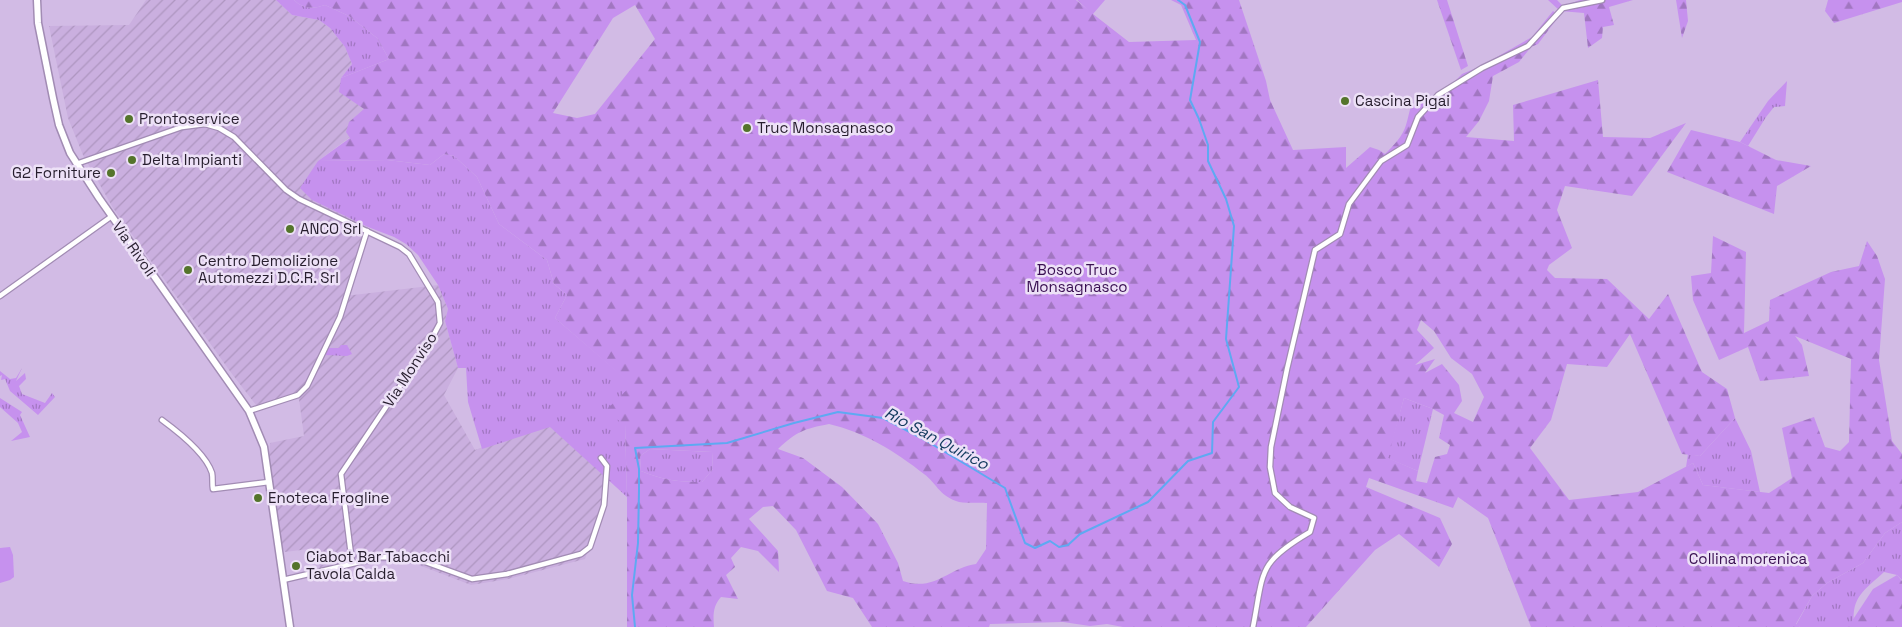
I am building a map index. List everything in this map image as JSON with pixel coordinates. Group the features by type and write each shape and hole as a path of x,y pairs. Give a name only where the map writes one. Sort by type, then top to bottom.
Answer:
{"street":[{"name":"Via Rivoli","path":"37,0 38,23 64,142 76,164 249,411 264,447 290,627"},
{"path":"1252,627 1260,580 1268,563 1286,546 1310,532 1314,518 1290,507 1275,493 1270,467 1271,447 1315,250 1340,234 1349,204 1381,161 1407,145 1418,117 1438,95 1482,68 1528,46 1563,8 1602,0"},
{"name":"Via Monviso","path":"76,164 182,127 205,124 219,128 234,137 286,190 298,199 400,247 409,254 438,302 440,323 432,340 341,474 352,563"},
{"path":"0,296 112,216"},
{"path":"249,411 298,395 307,386 340,317 367,231"},
{"path":"162,420 181,434 210,469 213,489 268,482"},
{"path":"283,580 381,557 417,559 472,579 507,574 581,554 590,547 604,505 607,466 601,458"}],"shaded area":[{"path":"146,0 276,0 292,15 319,20 330,28 345,47 352,64 341,78 356,102 364,109 350,137 318,161 312,200 368,227 345,296 438,285 448,309 445,321 458,368 444,395 475,450 550,421 607,456 602,511 585,559 508,579 471,585 416,564 381,562 321,575 317,548 285,552 271,527 267,485 270,443 304,436 299,399 256,405 113,208 83,155 68,118 49,26 129,25"}],"green space":[{"path":"276,0 294,0 308,7 325,5 349,16 377,38 389,59 341,78 352,64 345,47 330,28 319,20 292,15"},
{"name":"Bosco Truc Monsagnasco","path":"294,0 1076,0 1088,10 1077,0 1105,0 1093,14 1129,42 1196,40 1181,5 1171,0 1239,0 1266,81 1270,100 1293,150 1346,147 1346,168 1370,147 1385,154 1403,133 1411,106 1427,102 1462,74 1481,66 1532,37 1553,11 1559,16 1538,44 1531,47 1519,62 1493,76 1489,101 1479,121 1466,137 1514,141 1513,105 1598,80 1603,137 1650,138 1686,123 1632,196 1565,186 1557,210 1572,248 1549,265 1547,270 1555,278 1607,279 1649,319 1668,294 1702,372 1727,389 1735,418 1700,456 1682,454 1630,334 1607,367 1567,364 1551,420 1530,448 1569,500 1638,492 1693,463 1703,485 1769,493 1792,478 1782,428 1814,417 1825,447 1840,451 1849,442 1851,359 1795,336 1802,345 1809,376 1760,381 1748,347 1719,360 1693,300 1691,276 1711,273 1713,236 1746,252 1744,333 1769,321 1770,300 1831,272 1859,266 1867,241 1877,256 1885,279 1879,360 1892,441 1902,454 1902,522 1885,533 1863,563 1827,583 1812,596 1796,624 1800,627 1531,627 1488,518 1458,497 1453,508 1369,478 1366,487 1440,518 1452,544 1439,567 1399,534 1375,550 1306,627 1123,627 1107,624 1090,626 1063,622 990,624 989,627 872,627 853,598 827,591 796,530 773,506 763,507 749,519 778,551 779,572 758,551 741,547 731,558 735,567 726,575 738,599 721,597 714,611 714,627 627,627 625,424 604,412 632,385 555,318 567,295 554,284 547,260 499,224 477,177 454,156 444,154 430,165 387,160 318,161 350,138 346,132 349,122 364,109 339,92 341,78 389,59 377,38 349,16 325,5 308,7","holes":["635,5 655,39 595,114 577,118 553,113 613,18","1421,320 1434,331 1451,358 1472,374 1484,397 1473,422 1454,413 1462,401 1459,385 1442,364 1425,373 1435,359 1415,365 1434,348 1417,330","1404,398 1444,415 1439,438 1450,445 1447,454 1435,457 1427,483 1416,481 1418,471 1388,458","829,424 855,432 902,458 924,474 941,492 950,498 963,502 987,503 986,549 976,564 966,566 933,582 914,584 903,581 898,563 878,524 842,487 803,458 778,449 796,434 813,427","650,449 712,452 713,469 702,482 671,480 641,471 640,456"]},
{"path":"1437,0 1447,0 1468,66 1461,70"},
{"path":"1548,0 1557,0 1563,6 1580,0 1633,0 1609,7 1614,25 1603,27 1602,38 1588,48 1584,13 1560,11"},
{"path":"1676,0 1686,0 1688,21 1682,38"},
{"path":"1828,0 1902,0 1902,2 1834,23 1825,11"},
{"path":"1787,81 1785,106 1774,107 1748,146 1740,142 1768,101"},
{"path":"1691,130 1740,142 1776,160 1811,166 1777,186 1774,214 1667,172"},
{"path":"444,154 454,156 477,177 499,224 547,260 554,284 567,295 555,318 633,385 625,424 627,497 550,427 482,449 468,402 466,368 458,368 445,321 448,309 438,285 418,255 406,244 394,237 368,227 312,200 300,188 318,161 387,160 430,165"},
{"path":"341,345 347,345 352,354 347,356 325,355 327,348 339,348"},
{"path":"22,368 16,381 25,373 26,379 19,386 22,394 45,403 52,393 55,397 38,415 10,391 5,379 1,380 2,375 0,376 0,371 10,379 16,378"},
{"path":"0,398 22,412 20,415 30,437 11,441 22,432 18,423 0,407"},
{"path":"1404,398 1433,409 1418,471 1387,458"},
{"path":"1735,418 1751,451 1760,492 1703,485 1693,463 1686,467 1688,454 1700,456"},
{"path":"650,449 712,452 713,469 702,482 656,477 641,471 640,456"},
{"path":"1902,522 1902,580 1897,575 1884,572 1857,600 1854,625 1851,627 1800,627 1796,625 1812,596 1827,583 1863,563 1885,533"},
{"path":"10,547 13,555 14,577 0,583 0,548"},
{"path":"1897,575 1902,581 1902,627 1848,627 1873,589"}],"waterway":[{"name":"Rio San Quirico","path":"635,627 632,595 638,543 639,490 639,469 635,448 727,443 838,412 883,418 925,440 1005,488 1025,543 1035,548 1050,541 1059,547 1068,545 1080,534 1148,502 1188,461 1212,453 1213,422 1239,387 1226,339 1234,226 1226,199 1208,161 1208,145 1190,100 1200,42 1185,5 1178,0"}],"place":[{"name":"Cascina Pigai","path":"1345,101"},
{"name":"Prontoservice","path":"129,119"},
{"name":"Truc Monsagnasco","path":"747,128"},
{"name":"Delta Impianti","path":"132,160"},
{"name":"G2 Forniture","path":"111,173"},
{"name":"ANCO Srl","path":"290,229"},
{"name":"Centro Demolizione Automezzi D.C.R. Srl","path":"188,270"},
{"name":"Enoteca Frogline","path":"258,498"},
{"name":"Ciabot Bar Tabacchi Tavola Calda","path":"296,566"}],"park label":[{"name":"Collina morenica","path":"1748,559"}]}
